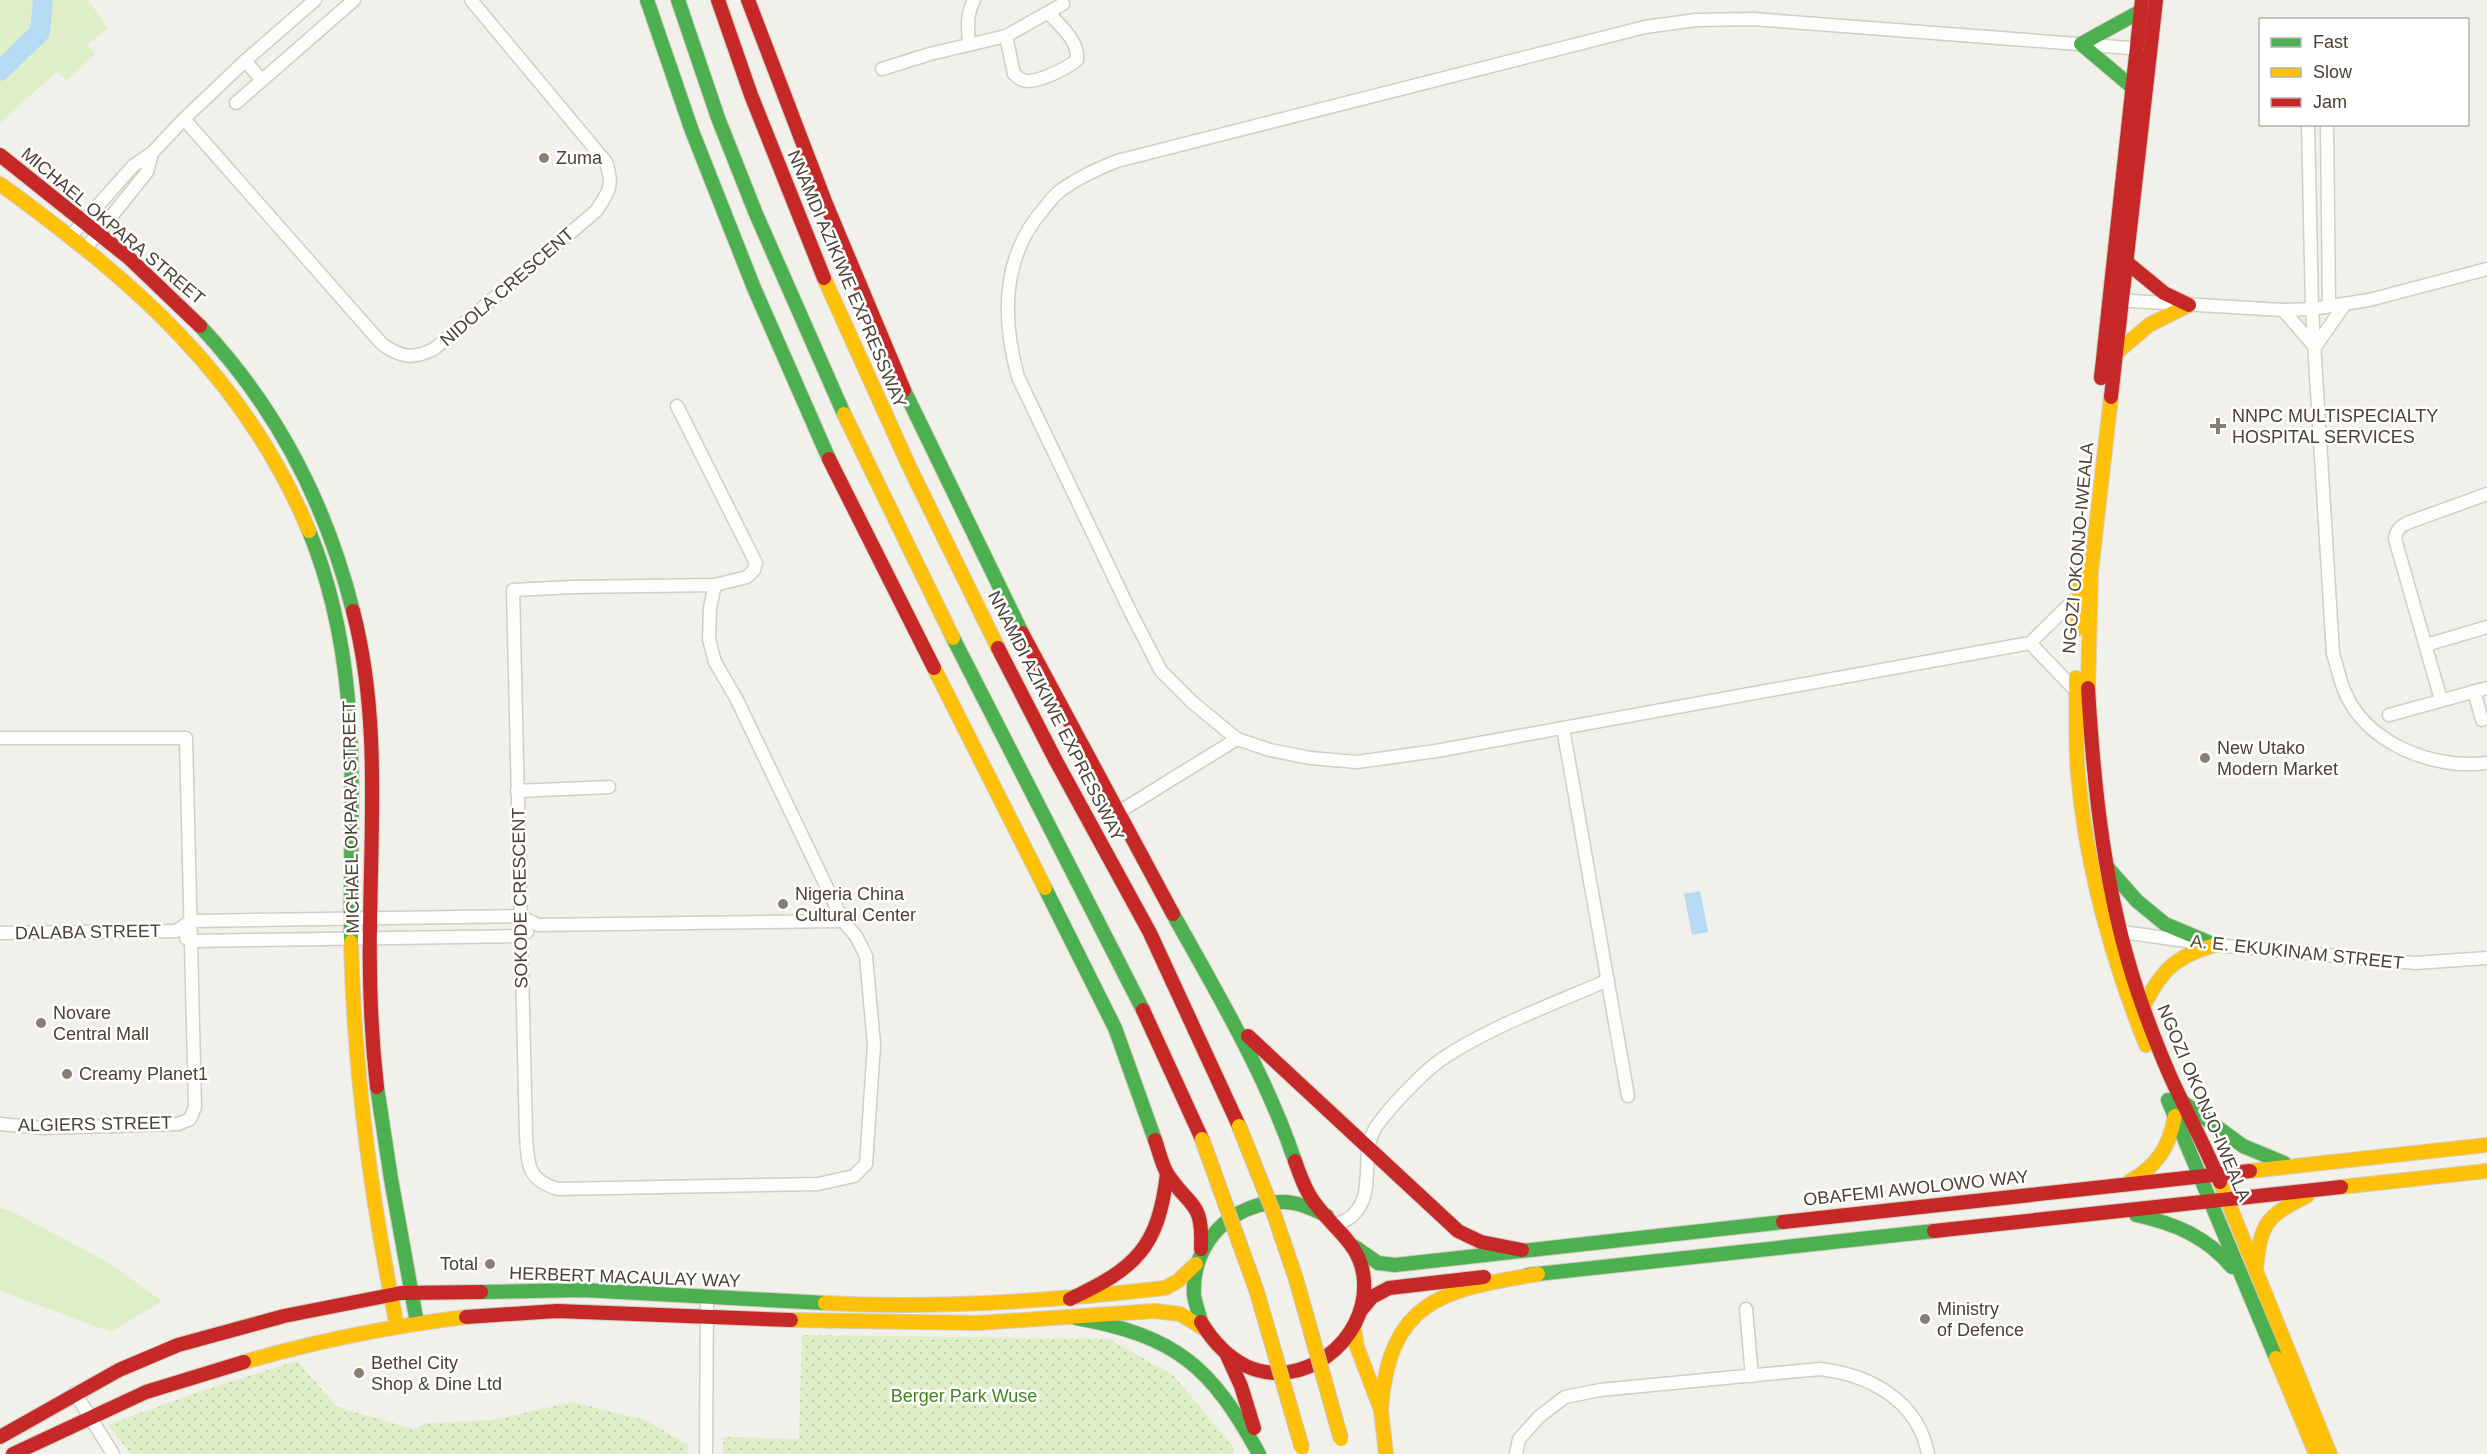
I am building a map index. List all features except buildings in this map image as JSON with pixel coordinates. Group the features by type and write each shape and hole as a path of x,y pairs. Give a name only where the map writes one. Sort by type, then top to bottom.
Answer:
{"main road":[{"path":"647,0 700,152 754,288 824,448 1115,1028 1167,1174 1199,1214 1202,1223 1201,1250 1192,1286 1195,1308 1203,1328 1213,1343 1227,1355 1248,1367 1272,1373 1296,1371 1319,1363 1339,1348 1354,1329 1362,1309 1365,1288 1362,1267 1355,1247 1332,1220 1305,1206 1281,1202 1257,1204 1234,1214 1221,1224 1201,1250"},
{"path":"678,0 718,118 756,214 853,436 931,597 1140,1004 1202,1139 1263,1306 1303,1451"},
{"name":"NNAMDI AZIKIWE EXPRESSWAY","path":"718,0 743,74 815,256 884,414 1043,736 1150,934 1239,1126 1274,1214 1296,1279 1344,1454"},
{"path":"738,0 743,74"},
{"name":"NNAMDI AZIKIWE EXPRESSWAY","path":"748,0 842,245 912,407 1077,741 1225,1006 1276,1106 1306,1188 1332,1220"},
{"name":"NGOZI OKONJO-IWEALA","path":"2156,0 2132,87 2114,300 2078,596 2076,691 2079,782 2114,931 2180,1099 2217,1175 2330,1454"},
{"path":"2132,87 2081,44 2141,6"},
{"name":"NGOZI OKONJO-IWEALA","path":"2141,6 2143,50 2125,261 2114,300 2115,354 2091,572 2087,667 2092,759 2122,985 2316,1454"},
{"name":"MICHAEL OKPARA STREET","path":"0,155 169,292 224,351 245,377 283,434 314,494 342,572 366,677 371,756 370,999 380,1102 393,1194 417,1323"},
{"name":"MICHAEL OKPARA STREET","path":"0,184 86,248 169,319 230,391 271,453 299,508 331,601 348,685 352,779 351,938 356,1047 362,1121 397,1326"},
{"path":"2125,261 2164,293 2189,305"},
{"path":"2115,354 2144,327 2162,315 2189,305"},
{"path":"931,597 981,758"},
{"path":"981,611 1077,741"},
{"path":"2107,867 2137,901 2165,924 2215,945"},
{"path":"2143,1006 2159,977 2175,960 2186,953 2215,945"},
{"path":"1225,1006 1256,1045 1458,1231 1481,1242 1522,1250"},
{"path":"2180,1099 2211,1126 2244,1149 2266,1159 2294,1166"},
{"path":"2124,1184 2155,1165 2165,1152 2172,1135 2175,1115"},
{"name":"OBAFEMI AWOLOWO WAY","path":"1355,1247 1378,1263 1395,1265 2487,1145"},
{"path":"1362,1309 1372,1297 1389,1288 1471,1278 1538,1274 2487,1171"},
{"path":"1070,1299 1117,1276 1143,1250 1161,1216 1167,1174"},
{"path":"2256,1272 2259,1236 2264,1226 2284,1206 2320,1189"},
{"path":"2115,1211 2153,1218 2193,1234 2224,1256 2244,1283"},
{"name":"HERBERT MACAULAY WAY","path":"0,1437 119,1370 178,1345 284,1316 390,1294 583,1290 883,1306 975,1304 1070,1299 1165,1288 1178,1281 1196,1264"},
{"path":"1386,1454 1381,1410 1386,1367 1400,1334 1421,1311 1447,1293 1538,1274"},
{"name":"HERBERT MACAULAY WAY","path":"13,1454 146,1392 191,1377 293,1348 397,1326 505,1313 557,1311 978,1323 1155,1311 1180,1314 1203,1328"},
{"path":"1076,1318 1112,1322 1132,1329 1170,1347 1188,1359 1222,1393 1239,1416 1260,1454"},
{"path":"1354,1329 1357,1347 1381,1410"},
{"path":"1227,1355 1247,1403 1260,1454"}],"street":[{"path":"70,237 133,166 152,153 245,61 315,0"},
{"path":"236,103 354,0"},
{"name":"NIDOLA CRESCENT","path":"184,119 382,344 407,357 419,356 434,349 596,212 610,190 611,176 606,162 471,0"},
{"path":"969,45 968,20 970,7 974,0"},
{"path":"882,69 930,54 1006,36 1063,4"},
{"path":"1006,36 1014,74 1024,81 1037,80 1069,67 1077,60 1078,52 1074,42 1050,13"},
{"path":"2078,596 2030,643 1436,751 1357,762 1310,758 1270,750 1237,739 1192,702 1161,671 1126,603 1018,376 1010,347 1006,299 1014,257 1030,225 1059,192 1084,176 1117,161 1634,30 1696,20 1753,19 2143,50"},
{"path":"245,61 262,80"},
{"path":"2308,126 2312,309 2333,654 2344,690 2357,712 2373,728 2397,746 2429,760 2487,764"},
{"path":"2326,126 2329,306"},
{"path":"86,248 147,172 152,153"},
{"path":"2114,300 2283,310 2312,309 2345,304 2487,269"},
{"path":"2315,347 2345,304"},
{"path":"2283,310 2315,347"},
{"path":"538,925 521,936 191,941 176,932 191,921 351,917 520,916 538,925 843,921 736,698 715,662 709,639 710,608 715,585 747,577 754,570 756,563 677,406"},
{"path":"2441,700 2395,539 2396,533 2407,523 2487,494"},
{"name":"SOKODE CRESCENT","path":"715,585 513,590 523,1066 528,1159 532,1173 541,1184 558,1189 818,1184 854,1176 866,1164 874,1045 866,956 856,936 843,921"},
{"path":"2426,645 2487,627"},
{"path":"2030,643 2076,691"},
{"path":"2389,715 2487,688"},
{"path":"2474,691 2482,720"},
{"path":"1563,728 1628,1096"},
{"path":"0,738 186,738 191,941"},
{"path":"1117,813 1237,739"},
{"path":"517,791 609,787"},
{"name":"A. E. EKUKINAM STREET","path":"2114,931 2215,945 2416,963 2487,958"},
{"name":"DALABA STREET","path":"0,933 176,932"},
{"name":"ALGIERS STREET","path":"0,1124 44,1128 178,1124 190,1119 195,1107 191,941"},
{"path":"1332,1220 1353,1216 1361,1203 1366,1190 1367,1148 1372,1133 1441,1060 1492,1032 1608,980"},
{"path":"706,1454 707,1298"},
{"path":"1746,1309 1752,1376"},
{"path":"1516,1454 1519,1439 1539,1416 1565,1397 1600,1390 1820,1369 1841,1371 1872,1383 1894,1396 1910,1412 1921,1432 1928,1454"},
{"path":"75,1394 113,1454"}],"green space":[{"path":"0,0 88,0 108,28 87,45 95,54 67,80 56,72 0,123"},
{"path":"0,1208 11,1211 109,1263 162,1301 111,1332 0,1291"},
{"name":"Berger Park Wuse","path":"802,1335 1109,1339 1173,1375 1232,1445 1234,1454 723,1454 723,1437 799,1439"},
{"path":"297,1361 337,1407 414,1429 426,1423 494,1420 572,1402 645,1420 687,1444 688,1454 131,1454 108,1425 198,1392"}],"water":[{"path":"1700,891 1708,932 1692,935 1684,894"}],"waterway":[{"path":"0,71 40,32 43,0"}],"traffic: fast":[{"path":"647,0 692,131 754,288 829,459"},
{"path":"678,0 718,118 756,214 844,414"},
{"path":"2132,87 2081,44 2141,11"},
{"path":"200,326 252,390 275,423 295,458 328,532 353,611"},
{"path":"904,390 1022,633"},
{"path":"309,531 327,582 339,633 346,684 352,785 351,942"},
{"path":"953,638 1143,1010"},
{"path":"2107,867 2137,901 2165,924 2215,945"},
{"path":"1045,888 1115,1028 1155,1140"},
{"path":"1173,914 1255,1066 1295,1161"},
{"path":"377,1087 417,1323"},
{"path":"2168,1100 2276,1358"},
{"path":"2184,1103 2243,1146 2284,1163"},
{"path":"1201,1322 1194,1295 1195,1276 1199,1259 1207,1243 1218,1229 1247,1209 1264,1204 1294,1203 1327,1216"},
{"path":"2136,1215 2164,1222 2201,1239 2232,1267"},
{"path":"1355,1247 1378,1263 1395,1265 1783,1222"},
{"path":"1528,1275 1934,1231"},
{"path":"481,1292 583,1290 825,1303"},
{"path":"1076,1318 1140,1334 1187,1360 1224,1398 1259,1454"}],"traffic: slow":[{"path":"0,184 95,257 180,335 218,378 252,425 283,475 309,531"},
{"path":"824,278 909,466 998,648"},
{"path":"2115,354 2149,325 2189,305"},
{"path":"2088,688 2091,572 2111,397"},
{"path":"844,414 953,638"},
{"path":"2077,629 2081,568"},
{"path":"934,668 1045,888"},
{"path":"2076,678 2077,762 2087,843 2102,912 2122,979 2146,1045"},
{"path":"351,942 356,1039 365,1135 379,1231 397,1326"},
{"path":"2143,1007 2156,983 2179,960 2215,945"},
{"path":"2129,1182 2154,1163 2160,1155 2169,1138 2175,1116"},
{"path":"1239,1126 1274,1214 1296,1279 1341,1439"},
{"path":"1202,1139 1257,1292 1302,1448"},
{"path":"2250,1171 2487,1145"},
{"path":"2341,1187 2487,1171"},
{"path":"2220,1182 2330,1454"},
{"path":"2256,1268 2260,1241 2268,1223 2282,1209 2307,1196"},
{"path":"825,1303 952,1304 1123,1293 1165,1288 1178,1281 1196,1264"},
{"path":"1381,1410 1386,1373 1395,1345 1409,1323 1426,1307 1448,1295 1474,1287 1538,1274"},
{"path":"791,1320 978,1323 1155,1311 1180,1314 1203,1328"},
{"path":"244,1362 354,1335 466,1317"},
{"path":"1354,1329 1357,1347 1381,1410 1386,1454"},
{"path":"2276,1358 2316,1454"}],"traffic: jam":[{"path":"718,0 751,95 824,278"},
{"path":"748,0 826,204 904,390"},
{"path":"2101,378 2142,0"},
{"path":"2111,397 2156,0"},
{"path":"0,155 129,258 200,326"},
{"path":"2125,261 2164,293 2189,305"},
{"path":"829,459 934,668"},
{"path":"353,611 362,650 371,729 370,968 377,1087"},
{"path":"1022,633 1173,914"},
{"path":"998,648 1056,761 1150,933 1239,1126"},
{"path":"2088,688 2103,842 2109,881 2127,956 2162,1057 2220,1182"},
{"path":"1143,1010 1202,1139"},
{"path":"1248,1036 1458,1231 1481,1242 1522,1250"},
{"path":"1155,1140 1166,1171 1198,1214 1201,1249"},
{"path":"1201,1322 1225,1352 1246,1366 1267,1372 1289,1372 1309,1366 1327,1356 1343,1341 1355,1323 1362,1303 1364,1281 1358,1257 1311,1197 1295,1161"},
{"path":"1783,1222 2250,1171"},
{"path":"1070,1299 1112,1277 1140,1253 1150,1238 1157,1220 1167,1174"},
{"path":"1934,1231 2341,1187"},
{"path":"1362,1309 1372,1297 1389,1288 1484,1277"},
{"path":"0,1437 119,1370 178,1345 284,1316 401,1293 481,1292"},
{"path":"466,1317 557,1311 791,1320"},
{"path":"1227,1355 1241,1386 1254,1428"},
{"path":"13,1454 146,1392 244,1362"}],"place":[{"name":"Zuma","path":"544,158"},
{"name":"NNPC MULTISPECIALTY HOSPITAL SERVICES","path":"2218,426"},
{"name":"New Utako Modern Market","path":"2205,758"},
{"name":"Nigeria China Cultural Center","path":"783,904"},
{"name":"Novare Central Mall","path":"41,1023"},
{"name":"Creamy Planet1","path":"67,1074"},
{"name":"Total","path":"490,1264"},
{"name":"Ministry of Defence","path":"1925,1319"},
{"name":"Bethel City Shop & Dine Ltd","path":"359,1373"}]}
